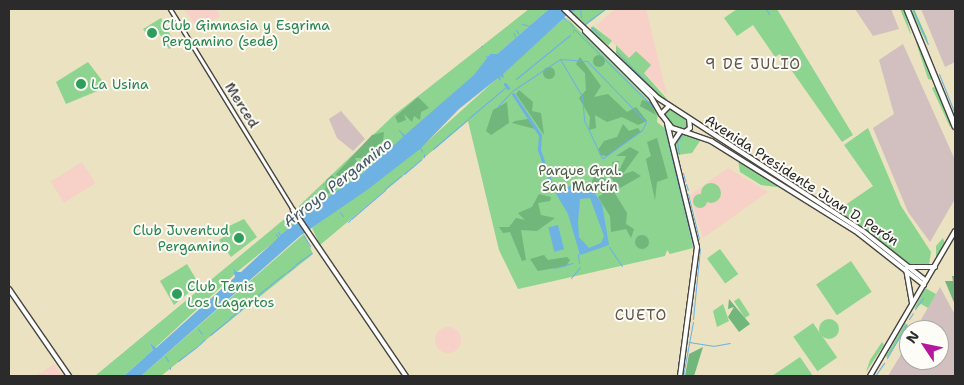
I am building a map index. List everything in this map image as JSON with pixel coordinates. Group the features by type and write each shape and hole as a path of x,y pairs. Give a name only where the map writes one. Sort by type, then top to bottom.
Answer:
{"highway":[{"path":"907,9 955,126"}],"main road":[{"name":"Avenida Presidente Juan D. Perón","path":"564,9 670,106 863,231 925,283"},
{"name":"Avenida Presidente Juan D. Perón","path":"584,29 651,97 667,123 683,132 711,141 873,242 907,268"},
{"path":"661,114 670,106"},
{"name":"Avenida Presidente Juan D. Perón","path":"683,132 691,124 688,117"},
{"path":"667,123 697,247 680,376"},
{"path":"672,146 683,132"},
{"path":"294,212 406,376"},
{"path":"870,376 955,232"},
{"path":"912,304 907,268 935,267"},
{"path":"9,288 68,376"}],"street":[{"name":"Merced","path":"170,9 294,212"}],"shaded area":[{"path":"184,9 216,9 220,16 197,28"},
{"path":"615,9 646,9 667,95 596,26"},
{"path":"855,9 891,9 899,29 873,36"},
{"path":"921,9 955,9 955,62 945,67"},
{"path":"903,44 955,160 955,199 930,242 908,212 873,128 894,114 879,60"},
{"path":"341,111 365,139 353,151 337,138 329,119"},
{"path":"82,162 95,183 64,203 51,182"},
{"path":"728,168 768,192 703,238 690,195"},
{"path":"940,287 955,315 955,376 888,376 899,358 899,370 949,370 949,320 921,320"},
{"path":"448,327 457,331 461,340 457,349 448,353 439,349 435,340 439,331"},
{"path":"54,364 63,376 36,376"}],"green space":[{"path":"529,9 549,9 497,54 490,54 474,76 364,172 303,218 299,214 299,206 394,115"},
{"path":"607,9 586,25 569,10"},
{"path":"737,9 777,9 853,135 842,142 780,54 775,57 753,25 737,36 724,18"},
{"path":"900,9 904,9 911,34 910,33"},
{"path":"914,9 927,38 928,45 911,12"},
{"name":"Parque Gral. San Martín","path":"565,16 658,110 657,122 667,130 693,248 670,254 667,250 665,256 518,289 499,250 468,121 320,245 312,228 420,148 563,19 569,22"},
{"name":"Club Gimnasia y Esgrima Pergamino (sede)","path":"161,18 176,45 169,49 159,33 149,38 143,29"},
{"path":"593,26 612,41 608,46 589,31"},
{"path":"915,39 932,76 931,80 928,79"},
{"path":"616,45 629,58 636,51 651,65 644,73 667,99 660,98 616,56"},
{"path":"599,55 605,61 599,67 593,61"},
{"path":"580,57 601,86 594,97 608,94 627,112 636,107 647,121 638,125 622,117 607,122 595,115 596,128 589,130 590,117 579,98 586,90 585,73 576,64"},
{"name":"La Usina","path":"88,62 107,87 66,104 56,82"},
{"path":"549,67 555,73 549,79 543,73"},
{"path":"936,86 952,124 950,127 932,88"},
{"path":"519,90 533,102 532,111 541,113 544,135 516,94"},
{"path":"418,97 429,108 421,112 420,120 414,116 412,122 404,114 406,120 398,123 395,117"},
{"path":"642,100 651,102 656,115 640,106"},
{"path":"507,102 509,123 491,135 486,131 493,110"},
{"path":"671,109 689,122 686,130 669,123 664,113"},
{"path":"528,119 535,129 512,123 515,121"},
{"path":"623,124 629,131 638,128 641,132 607,156 600,155 598,150 604,141 617,137"},
{"path":"868,128 901,206 931,252 929,265 909,265 865,229 835,212 873,186 844,145"},
{"path":"384,132 383,141 362,158 355,158 357,162 340,176 335,175 372,135"},
{"path":"681,134 702,138 692,153 677,155 674,141"},
{"path":"657,138 668,178 657,182 655,200 646,159 651,156 647,142"},
{"path":"630,147 639,152 622,175 633,171 641,176 620,188 608,175 614,172 612,162 619,161 616,167 620,169 626,156 616,156"},
{"path":"738,160 777,184 777,187 761,185 740,172"},
{"path":"332,175 336,179 329,187 338,184 325,197 326,180"},
{"path":"595,175 606,179 627,213 626,224 634,229 631,238 626,229 611,232 610,216 598,197 603,194 590,185"},
{"path":"711,183 718,186 721,193 718,200 711,203 704,200 701,193 704,186"},
{"path":"539,194 551,197 550,201 538,203 541,215 555,218 537,231 521,230 526,260 522,261 510,232 503,233 499,227 509,227 516,218 525,220 518,213 532,207"},
{"path":"700,194 705,196 707,201 705,206 700,208 695,206 693,201 695,196"},
{"path":"288,216 294,217 296,224 237,272 155,348 149,344 153,350 124,376 95,376"},
{"name":"Club Juventud Pergamino","path":"244,219 257,237 231,257 219,240 230,233 227,227"},
{"path":"304,234 313,254 161,376 141,376"},
{"path":"642,235 647,237 649,242 647,247 642,249 637,247 635,242 637,237"},
{"path":"943,238 945,244 936,258 936,246"},
{"path":"720,249 738,274 725,283 707,258"},
{"path":"544,255 548,260 567,257 570,260 566,266 538,271 530,259"},
{"path":"851,261 872,292 837,315 816,284"},
{"name":"Club Tenis Los Lagartos","path":"187,264 199,284 174,305 160,281"},
{"path":"952,276 955,276 955,305 945,281 953,281"},
{"path":"925,288 936,294 928,308 921,304 914,309"},
{"path":"739,298 750,315 745,318 734,301"},
{"path":"729,299 750,324 739,332 728,317 734,307 728,309"},
{"path":"723,304 729,321 717,327 713,311"},
{"path":"829,319 836,322 839,329 836,336 829,339 822,336 819,329 822,322"},
{"path":"813,323 837,357 817,371 793,337"},
{"path":"899,333 899,340 887,358 886,356"},
{"path":"882,342 884,345 866,372 870,360"},
{"path":"703,347 694,376 685,376 689,354"},
{"path":"800,357 813,376 772,376"}],"water":[{"path":"549,9 577,9 564,17 570,23 563,19 503,74 504,78 500,76 501,81 498,78 459,109 420,149 367,190 300,236 141,376 124,376 153,350 149,343 156,348 235,277 234,272 241,272 303,215 364,172 403,137 402,133 405,135 474,75 490,54 497,54"},
{"path":"581,186 592,189 602,204 609,245 580,255 568,214 552,187","holes":["590,198 604,236 601,243 589,248 579,237 580,199"]},
{"path":"558,225 564,249 554,252 548,227"}],"waterway":[{"path":"580,9 581,17"},
{"path":"585,24 605,9"},
{"path":"766,9 769,14"},
{"path":"913,9 928,44"},
{"path":"570,23 573,27"},
{"path":"522,24 530,26"},
{"path":"591,27 600,35"},
{"path":"574,29 656,110"},
{"path":"516,79 570,35"},
{"path":"616,51 661,97"},
{"path":"486,56 489,60"},
{"path":"560,59 582,96 584,120 602,158"},
{"path":"512,91 560,59 587,61 646,122 642,130 603,158"},
{"path":"939,74 955,114"},
{"path":"505,84 508,88"},
{"path":"469,118 506,87"},
{"path":"498,106 511,92"},
{"path":"513,94 540,135 539,150 552,186"},
{"path":"433,149 468,119"},
{"path":"664,126 693,246"},
{"path":"399,130 402,134"},
{"path":"679,154 677,142 682,135"},
{"path":"404,174 422,159"},
{"path":"683,173 685,181"},
{"path":"385,189 402,175"},
{"path":"686,184 688,190"},
{"name":"Arroyo Pergamino","path":"329,190 332,194"},
{"path":"351,219 385,190"},
{"path":"688,194 699,239"},
{"path":"340,212 343,216"},
{"name":"Arroyo Pergamino","path":"293,220 296,223"},
{"path":"304,236 310,246"},
{"path":"609,247 622,266"},
{"path":"693,319 700,248"},
{"path":"296,264 312,253"},
{"path":"578,254 579,263"},
{"path":"693,265 694,255"},
{"path":"559,267 572,263"},
{"path":"287,272 296,265"},
{"path":"554,268 558,267"},
{"path":"571,278 580,267"},
{"path":"258,295 285,273"},
{"path":"230,318 257,296"},
{"path":"915,309 923,298"},
{"path":"909,319 913,313"},
{"path":"210,335 230,319"},
{"path":"683,376 693,322"},
{"path":"198,329 202,334"},
{"path":"887,358 899,338"},
{"path":"199,345 205,339"},
{"path":"681,346 682,341"},
{"path":"689,342 713,346 730,343"},
{"path":"178,361 198,346"},
{"path":"165,356 168,361"},
{"path":"875,376 884,363"}],"place":[{"name":"Club Gimnasia y Esgrima Pergamino (sede)","path":"152,33"},
{"name":"La Usina","path":"81,84"},
{"name":"Club Juventud Pergamino","path":"239,238"},
{"name":"Club Tenis Los Lagartos","path":"177,294"}],"district":[{"name":"9 DE JULIO","path":"753,65"},
{"name":"CUETO","path":"641,316"}]}
